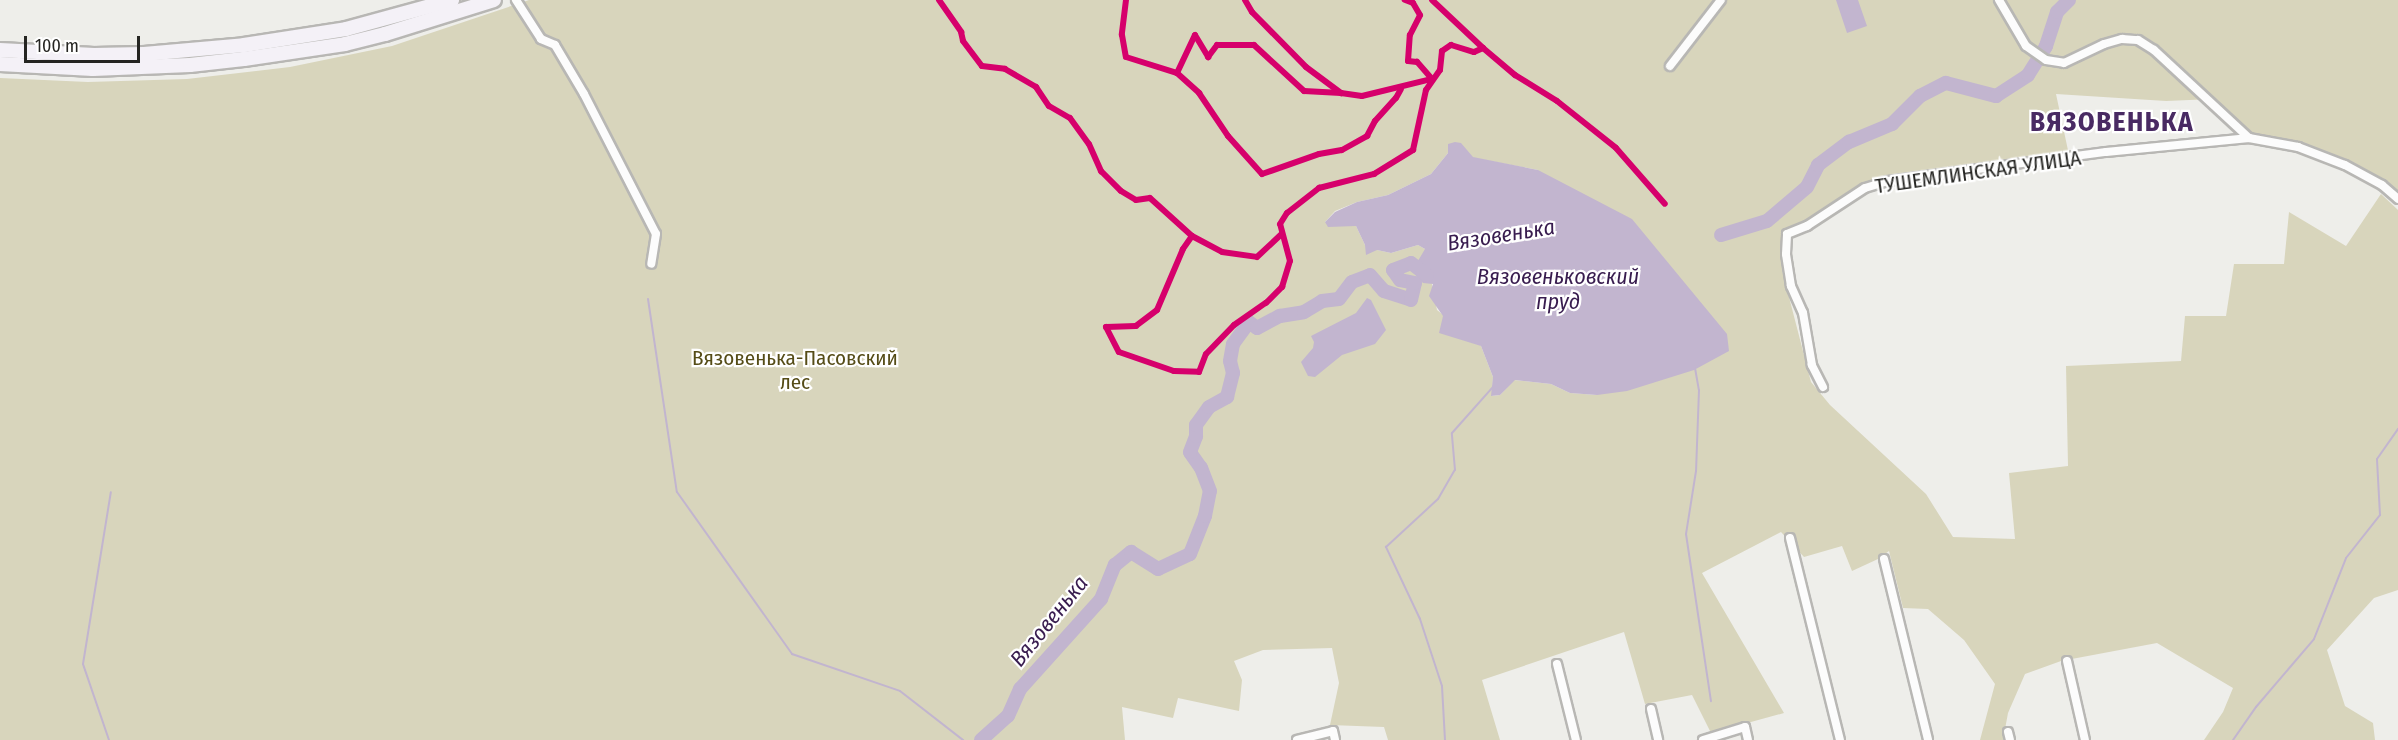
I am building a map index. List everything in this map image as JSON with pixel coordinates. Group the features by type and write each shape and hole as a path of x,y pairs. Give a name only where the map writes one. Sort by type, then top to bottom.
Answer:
{"main road":[{"path":"0,50 114,54 244,45 346,29 452,0"},
{"path":"0,64 93,69 244,59 355,42 419,25 494,0"}],"street":[{"path":"516,0 541,39 555,45 584,94 651,224 656,234 651,264"},
{"path":"1670,66 1721,0"},
{"path":"1999,0 2026,46 2046,60 2064,63 2104,44 2122,39 2138,40 2154,50 2249,138"},
{"name":"ТУШЕМЛИНСКАЯ УЛИЦА","path":"1823,387 1812,365 1803,313 1791,286 1787,234 1808,226 1865,188 1888,181 2057,161 2106,152 2249,138 2298,147 2346,165 2382,185 2398,199"},
{"path":"1790,538 1840,740"},
{"path":"1884,559 1928,740"},
{"path":"2067,661 2085,740"},
{"path":"1557,664 1576,740"},
{"path":"1651,710 1658,740"},
{"path":"1703,740 1745,727 1748,740"},
{"path":"1297,740 1334,736"}],"green space":[{"name":"Вязовенька-Пасовский лес","path":"529,0 2398,0 2398,193 2349,162 2301,145 2254,135 2213,99 2166,101 2056,94 2069,155 1917,173 1863,184 1814,217 1786,228 1782,270 1811,382 1830,405 1926,494 1953,537 2015,539 2009,473 2068,466 2066,366 2181,361 2185,316 2226,316 2234,264 2284,264 2289,212 2346,246 2381,194 2398,210 2398,590 2374,598 2327,650 2345,706 2373,723 2375,740 2204,740 2223,712 2233,688 2157,643 2061,661 2025,674 2008,713 2003,740 1980,740 1995,684 1964,640 1928,609 1903,608 1889,551 1878,559 1852,571 1842,546 1804,557 1781,532 1702,573 1784,713 1711,733 1692,695 1645,704 1624,632 1482,680 1500,740 1388,740 1384,727 1330,725 1339,683 1332,648 1263,650 1234,661 1242,680 1239,711 1178,698 1173,718 1122,707 1125,740 0,740 0,78 88,82 187,79 290,67 392,46","holes":["1448,153 1538,170 1597,395 1570,393 1551,384 1514,380 1500,395 1492,396 1493,377 1481,346 1437,310 1425,249 1418,245 1391,253 1377,250 1365,245 1356,226 1325,222 1335,211 1357,202 1388,195 1431,174"]}],"water":[{"path":"1836,0 1858,0 1867,26 1847,33"},
{"name":"Вязовеньковский пруд","path":"1461,143 1473,157 1538,170 1632,219 1727,334 1729,351 1694,370 1627,391 1597,395 1570,393 1551,384 1515,380 1500,395 1491,396 1493,377 1481,346 1439,333 1443,316 1429,296 1433,284 1423,283 1412,271 1425,249 1418,245 1391,253 1377,250 1366,255 1365,245 1356,226 1328,227 1325,222 1335,212 1357,202 1388,195 1431,174 1448,153 1448,144"},
{"path":"1367,298 1371,300 1386,330 1375,344 1342,355 1315,377 1308,376 1301,362 1313,348 1314,342 1311,336 1356,313"}],"waterway":[{"name":"Вязовенька","path":"1721,235 1767,221 1807,187 1818,165 1849,142 1892,124 1920,96 1946,83 1996,96 2028,75 2046,46 2057,12 2069,0"},
{"name":"Вязовенька","path":"981,740 1008,716 1020,689 1101,599 1115,565 1131,552 1158,569 1190,554 1205,516 1210,491 1201,468 1190,452 1196,436 1196,425 1209,407 1227,397 1233,373 1230,361 1233,344 1249,322 1257,328 1280,316 1304,312 1322,301 1339,299 1352,282 1370,275 1384,291 1411,300 1415,283 1400,280 1393,270 1411,263 1427,275"},
{"path":"648,299 677,492 792,654 900,691 963,740"},
{"path":"1695,368 1699,390 1696,471 1686,534 1711,701"},
{"path":"1445,740 1442,686 1420,619 1386,547 1438,499 1455,470 1452,433 1493,387"},
{"path":"2233,740 2256,707 2314,639 2346,558 2380,515 2377,459 2398,429"},
{"path":"109,740 83,664 111,492"}],"cycle path":[{"path":"939,0 961,32 963,41 982,66 1005,69 1036,87 1049,106 1070,118 1089,144 1101,171 1121,191 1136,200 1150,198 1192,236 1183,249 1157,310 1136,326 1106,327 1119,352 1174,371 1199,372 1206,354 1234,325 1266,303 1282,287 1290,261 1280,224 1287,213 1319,188 1374,174 1413,150 1426,90 1440,70 1442,51 1451,45 1474,52 1483,48 1432,0"},
{"path":"1126,0 1122,35 1126,57 1177,73 1199,93 1228,136 1262,174 1319,154 1342,150 1367,136 1375,121 1401,89"},
{"path":"1245,0 1252,12 1306,67 1341,93 1362,96 1432,79 1417,62 1408,61 1410,35 1420,15 1413,3 1405,0"},
{"path":"1177,73 1195,35 1208,57 1217,45 1254,45 1304,91 1341,93"},
{"path":"1483,48 1515,75 1557,101 1616,148 1665,204"},
{"path":"1192,236 1222,252 1257,257 1282,234"}],"district":[{"name":"ВЯЗОВЕНЬКА","path":"2112,123"}]}
